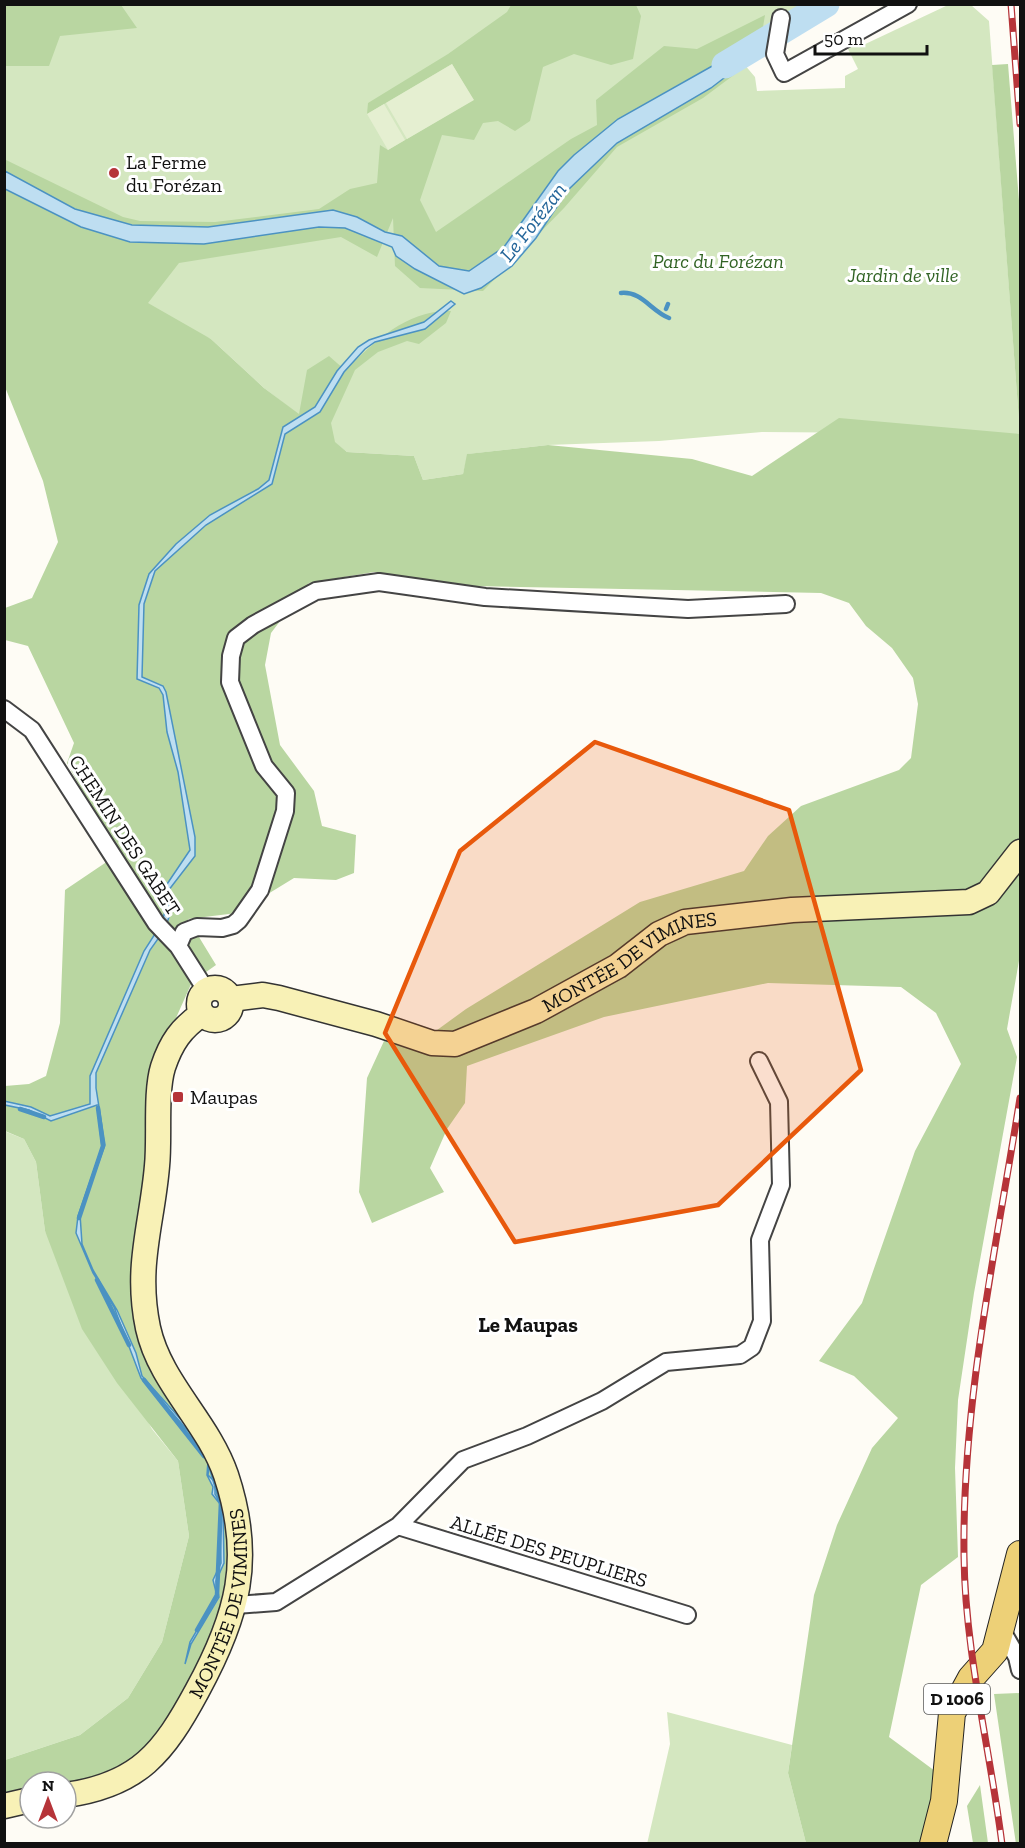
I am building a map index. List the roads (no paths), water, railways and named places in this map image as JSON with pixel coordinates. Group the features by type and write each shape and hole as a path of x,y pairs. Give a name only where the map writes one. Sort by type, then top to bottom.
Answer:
{"main road":[{"name":"D 1006","path":"933,1844 945,1792 952,1713 971,1678 995,1651 1020,1554"}],"street":[{"path":"781,18 775,54 784,73 908,4"},
{"path":"167,935 197,927 222,928 233,925 260,890 285,811 286,793 264,765 230,682 231,656 236,638 253,625 316,591 379,582 485,597 688,609 786,604"},
{"name":"CHEMIN DES GABET","path":"4,709 33,730 167,935 206,990"},
{"name":"MONTÉE DE VIMINES","path":"231,999 263,995 279,998 376,1024 432,1043 455,1044 536,1011 618,966 659,934 685,922 792,910 969,902 988,893 1020,852"},
{"path":"220,988 231,999 230,1011 223,1018 213,1020 202,1014 198,1002 206,990 220,988"},
{"name":"MONTÉE DE VIMINES","path":"78,1792 117,1782 157,1754 176,1730 215,1659 236,1605 239,1558 233,1498 215,1448 179,1392 156,1350 148,1330 143,1275 145,1236 158,1167 162,1070 176,1036 202,1014"},
{"path":"236,1605 276,1602 398,1526 464,1460 527,1436 602,1401 666,1362 740,1355 752,1347 762,1321 760,1240 781,1185 779,1102 759,1061"},
{"name":"ALLÉE DES PEUPLIERS","path":"398,1526 687,1616"},
{"path":"1004,1617 1020,1670"}],"water":[{"path":"753,41 758,52 711,88 617,143 568,190 536,238 512,266 481,288 464,294 415,269 396,256 392,247 345,228 319,227 204,244 130,242 81,227 5,189 5,171 75,209 132,225 208,227 333,210 357,217 385,232 402,236 439,266 469,271 504,247 558,171 618,119 714,65 716,67"},
{"path":"451,301 455,304 425,329 375,342 365,349 344,372 320,412 285,434 272,484 206,525 155,571 144,604 142,677 163,686 166,692 195,837 195,856 168,891 169,917 165,929 150,950 96,1073 96,1088 105,1145 80,1214 82,1244 93,1270 117,1310 136,1353 142,1376 192,1432 210,1460 208,1475 215,1482 215,1494 223,1508 224,1563 216,1581 219,1597 191,1644 185,1664 190,1642 217,1596 213,1580 221,1563 220,1504 212,1494 213,1487 207,1475 208,1461 190,1433 141,1378 114,1307 93,1273 76,1233 78,1216 102,1147 97,1105 51,1121 29,1110 5,1105 4,1101 31,1107 50,1116 90,1104 90,1076 144,951 162,923 165,911 163,890 190,850 178,772 167,732 163,695 159,688 137,679 139,605 149,574 176,544 210,515 258,489 269,480 283,427 315,407 337,371 358,347 369,340 424,322"}],"waterway":[{"name":"Le Forézan","path":"725,65 826,4"},
{"path":"621,293 641,298 669,318"},
{"path":"666,309 668,304"},
{"path":"79,1218 103,1146 98,1108"},
{"path":"20,1109 44,1117"},
{"path":"97,1280 129,1345"},
{"path":"144,1380 204,1456"},
{"path":"197,1630 217,1595 221,1502 210,1465"}],"railway":[{"path":"1011,4 1020,124"},
{"path":"1002,1844 973,1664 965,1592 965,1498 982,1326 1020,1098"}],"place":[{"name":"La Ferme du Forézan","path":"114,173"},
{"name":"Maupas","path":"178,1097"}],"district":[{"name":"Le Maupas","path":"528,1325"}],"park label":[{"name":"Parc du Forézan","path":"718,261"},
{"name":"Jardin de ville","path":"903,275"}]}
